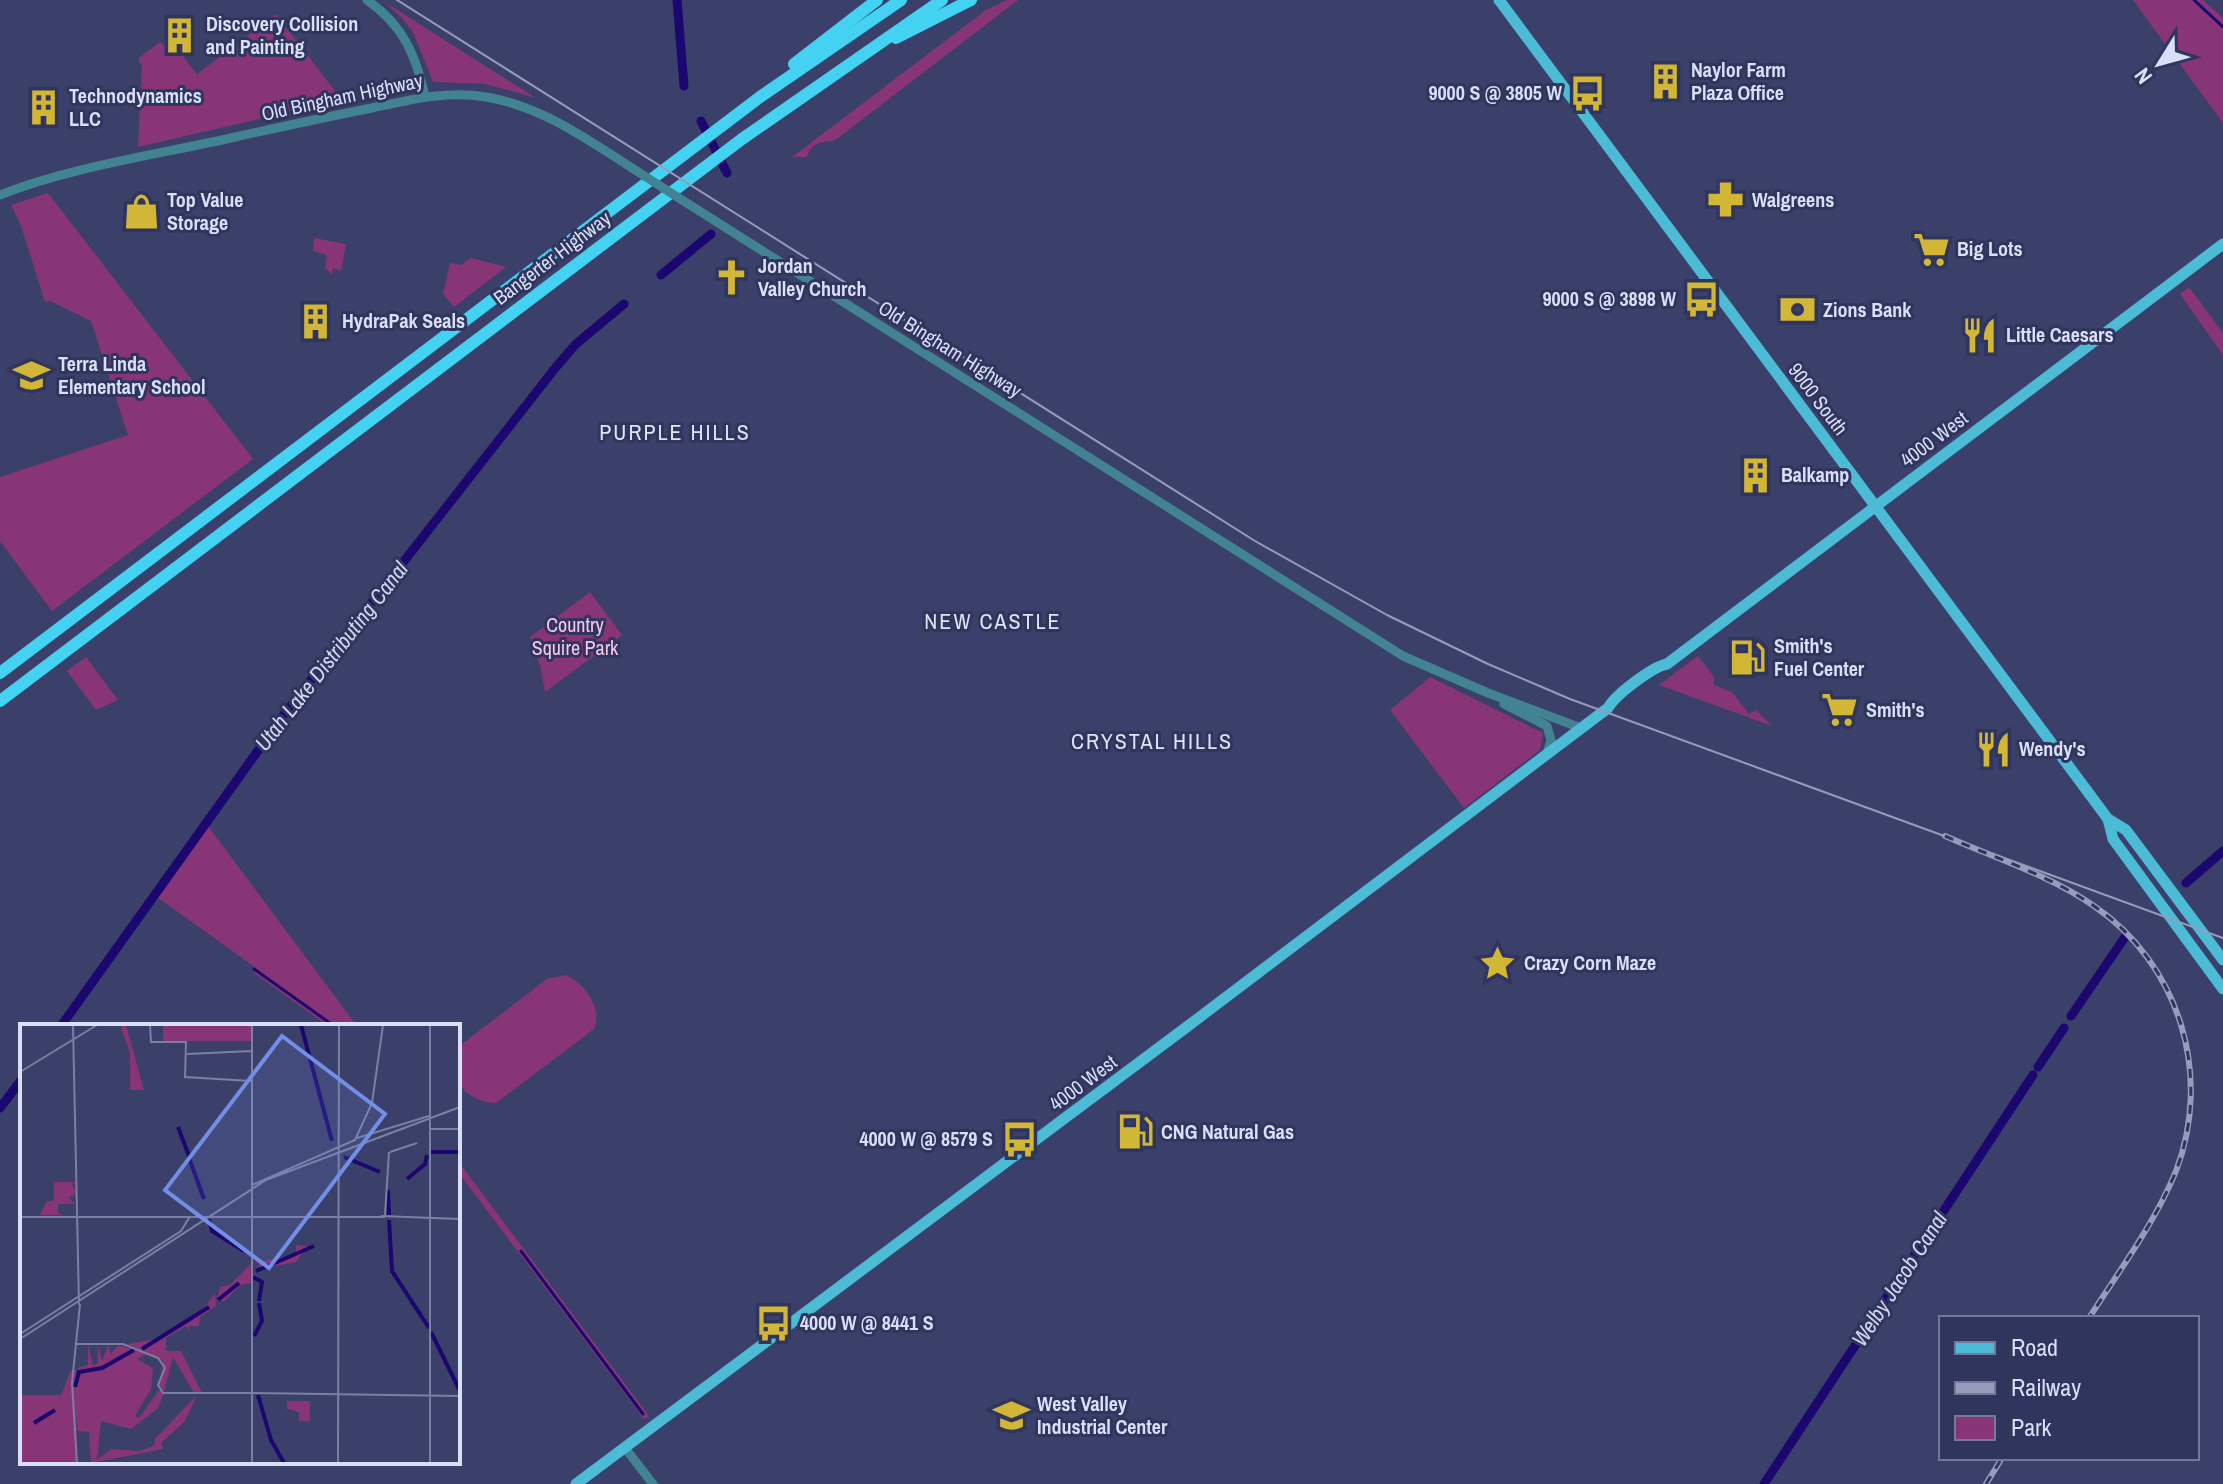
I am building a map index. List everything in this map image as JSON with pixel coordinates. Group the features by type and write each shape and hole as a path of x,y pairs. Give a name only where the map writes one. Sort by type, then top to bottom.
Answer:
{"highway":[{"path":"779,84 791,66 877,0"},
{"name":"Bangerter Highway","path":"0,673 779,84 901,0"},
{"name":"Bangerter Highway","path":"0,701 742,139 942,0"},
{"path":"847,64 971,0"}],"main road":[{"name":"9000 South","path":"1499,0 2108,819 2126,830 2223,960"},
{"name":"4000 West","path":"576,1484 1545,756 1608,708 1630,687 1659,666 1667,664 2223,244"},
{"name":"9000 South","path":"2108,819 2113,839 2223,989"},
{"path":"2191,947 2223,977"}],"street":[{"path":"367,0 392,20 405,37 417,62 425,97"},
{"name":"Old Bingham Highway","path":"0,195 85,171 425,97 456,94 524,106 565,125 1391,648 1439,673 1581,728"},
{"path":"1488,693 1547,726 1551,740 1545,756"},
{"path":"625,1448 653,1484"}],"green space":[{"path":"1007,0 1018,0 834,141 817,144 807,157 792,157 986,10"},
{"path":"2133,0 2203,0 2223,18 2223,123"},
{"path":"383,1 536,98 485,84 433,82 413,32"},
{"path":"276,14 342,100 138,147 142,64 139,58 160,42 164,46 171,41 197,74"},
{"path":"48,193 253,459 52,611 0,541 0,477 128,435 91,321 50,301 45,302 21,226 11,205"},
{"path":"314,238 346,244 341,271 333,268 332,275 325,267 327,255 313,251"},
{"path":"471,258 506,267 454,307 443,294 450,263 461,265"},
{"path":"2189,287 2223,333 2223,355 2180,294"},
{"name":"Country Squire Park","path":"590,592 622,635 545,692 530,637"},
{"path":"1698,656 1714,677 1714,685 1732,692 1749,714 1756,710 1772,726 1659,685"},
{"path":"86,657 118,700 96,710 67,671"},
{"path":"1430,677 1543,733 1540,750 1464,808 1390,710"},
{"path":"208,826 356,1024 325,1024 254,973 256,968 157,897"},
{"path":"566,975 580,984 594,1005 594,1029 496,1103 479,1100 469,1094 460,1085 460,1045 547,979"},
{"path":"460,1164 649,1416 644,1419 460,1175"}],"waterway":[{"name":"Utah Lake Distributing Canal","path":"677,0 684,86"},
{"path":"2194,0 2223,27"},
{"name":"Utah Lake Distributing Canal","path":"701,121 727,173"},
{"name":"Utah Lake Distributing Canal","path":"661,275 711,234"},
{"name":"Utah Lake Distributing Canal","path":"62,1024 282,717 556,367 576,344 624,304"},
{"name":"Welby Jacob Canal","path":"2186,883 2223,851"},
{"name":"Welby Jacob Canal","path":"2071,1016 2125,937"},
{"path":"254,969 331,1024"},
{"name":"Welby Jacob Canal","path":"2038,1067 2064,1028"},
{"name":"Welby Jacob Canal","path":"1764,1484 2033,1075"},
{"name":"Utah Lake Distributing Canal","path":"0,1108 20,1082"},
{"path":"521,1251 643,1414"}],"tram line":[{"path":"397,0 1255,541 1387,615 1570,699 2223,938"}],"railway":[{"path":"1945,836 2040,876 2094,906 2123,930 2148,958 2167,990 2181,1024 2189,1060 2191,1097 2187,1134 2176,1171 2147,1228 2090,1316"},
{"path":"1986,1484 2001,1460"}],"place":[{"name":"Discovery Collision and Painting","path":"180,36"},
{"name":"Naylor Farm Plaza Office","path":"1665,81"},
{"name":"9000 S @ 3805 W","path":"1588,93"},
{"name":"Technodynamics LLC","path":"43,107"},
{"name":"Walgreens","path":"1726,200"},
{"name":"Top Value Storage","path":"141,211"},
{"name":"Big Lots","path":"1931,249"},
{"name":"Jordan Valley Church","path":"732,277"},
{"name":"9000 S @ 3898 W","path":"1702,299"},
{"name":"Zions Bank","path":"1797,310"},
{"name":"HydraPak Seals","path":"316,321"},
{"name":"Little Caesars","path":"1980,335"},
{"name":"Terra Linda Elementary School","path":"32,375"},
{"name":"Balkamp","path":"1755,475"},
{"name":"Smith's Fuel Center","path":"1748,658"},
{"name":"Smith's","path":"1840,710"},
{"name":"Wendy's","path":"1993,749"},
{"name":"Crazy Corn Maze","path":"1498,963"},
{"name":"CNG Natural Gas","path":"1135,1132"},
{"name":"4000 W @ 8579 S","path":"1019,1139"},
{"name":"4000 W @ 8441 S","path":"774,1323"},
{"name":"West Valley Industrial Center","path":"1011,1415"}],"district":[{"name":"PURPLE HILLS","path":"675,432"},
{"name":"NEW CASTLE","path":"993,621"},
{"name":"CRYSTAL HILLS","path":"1152,741"}]}
